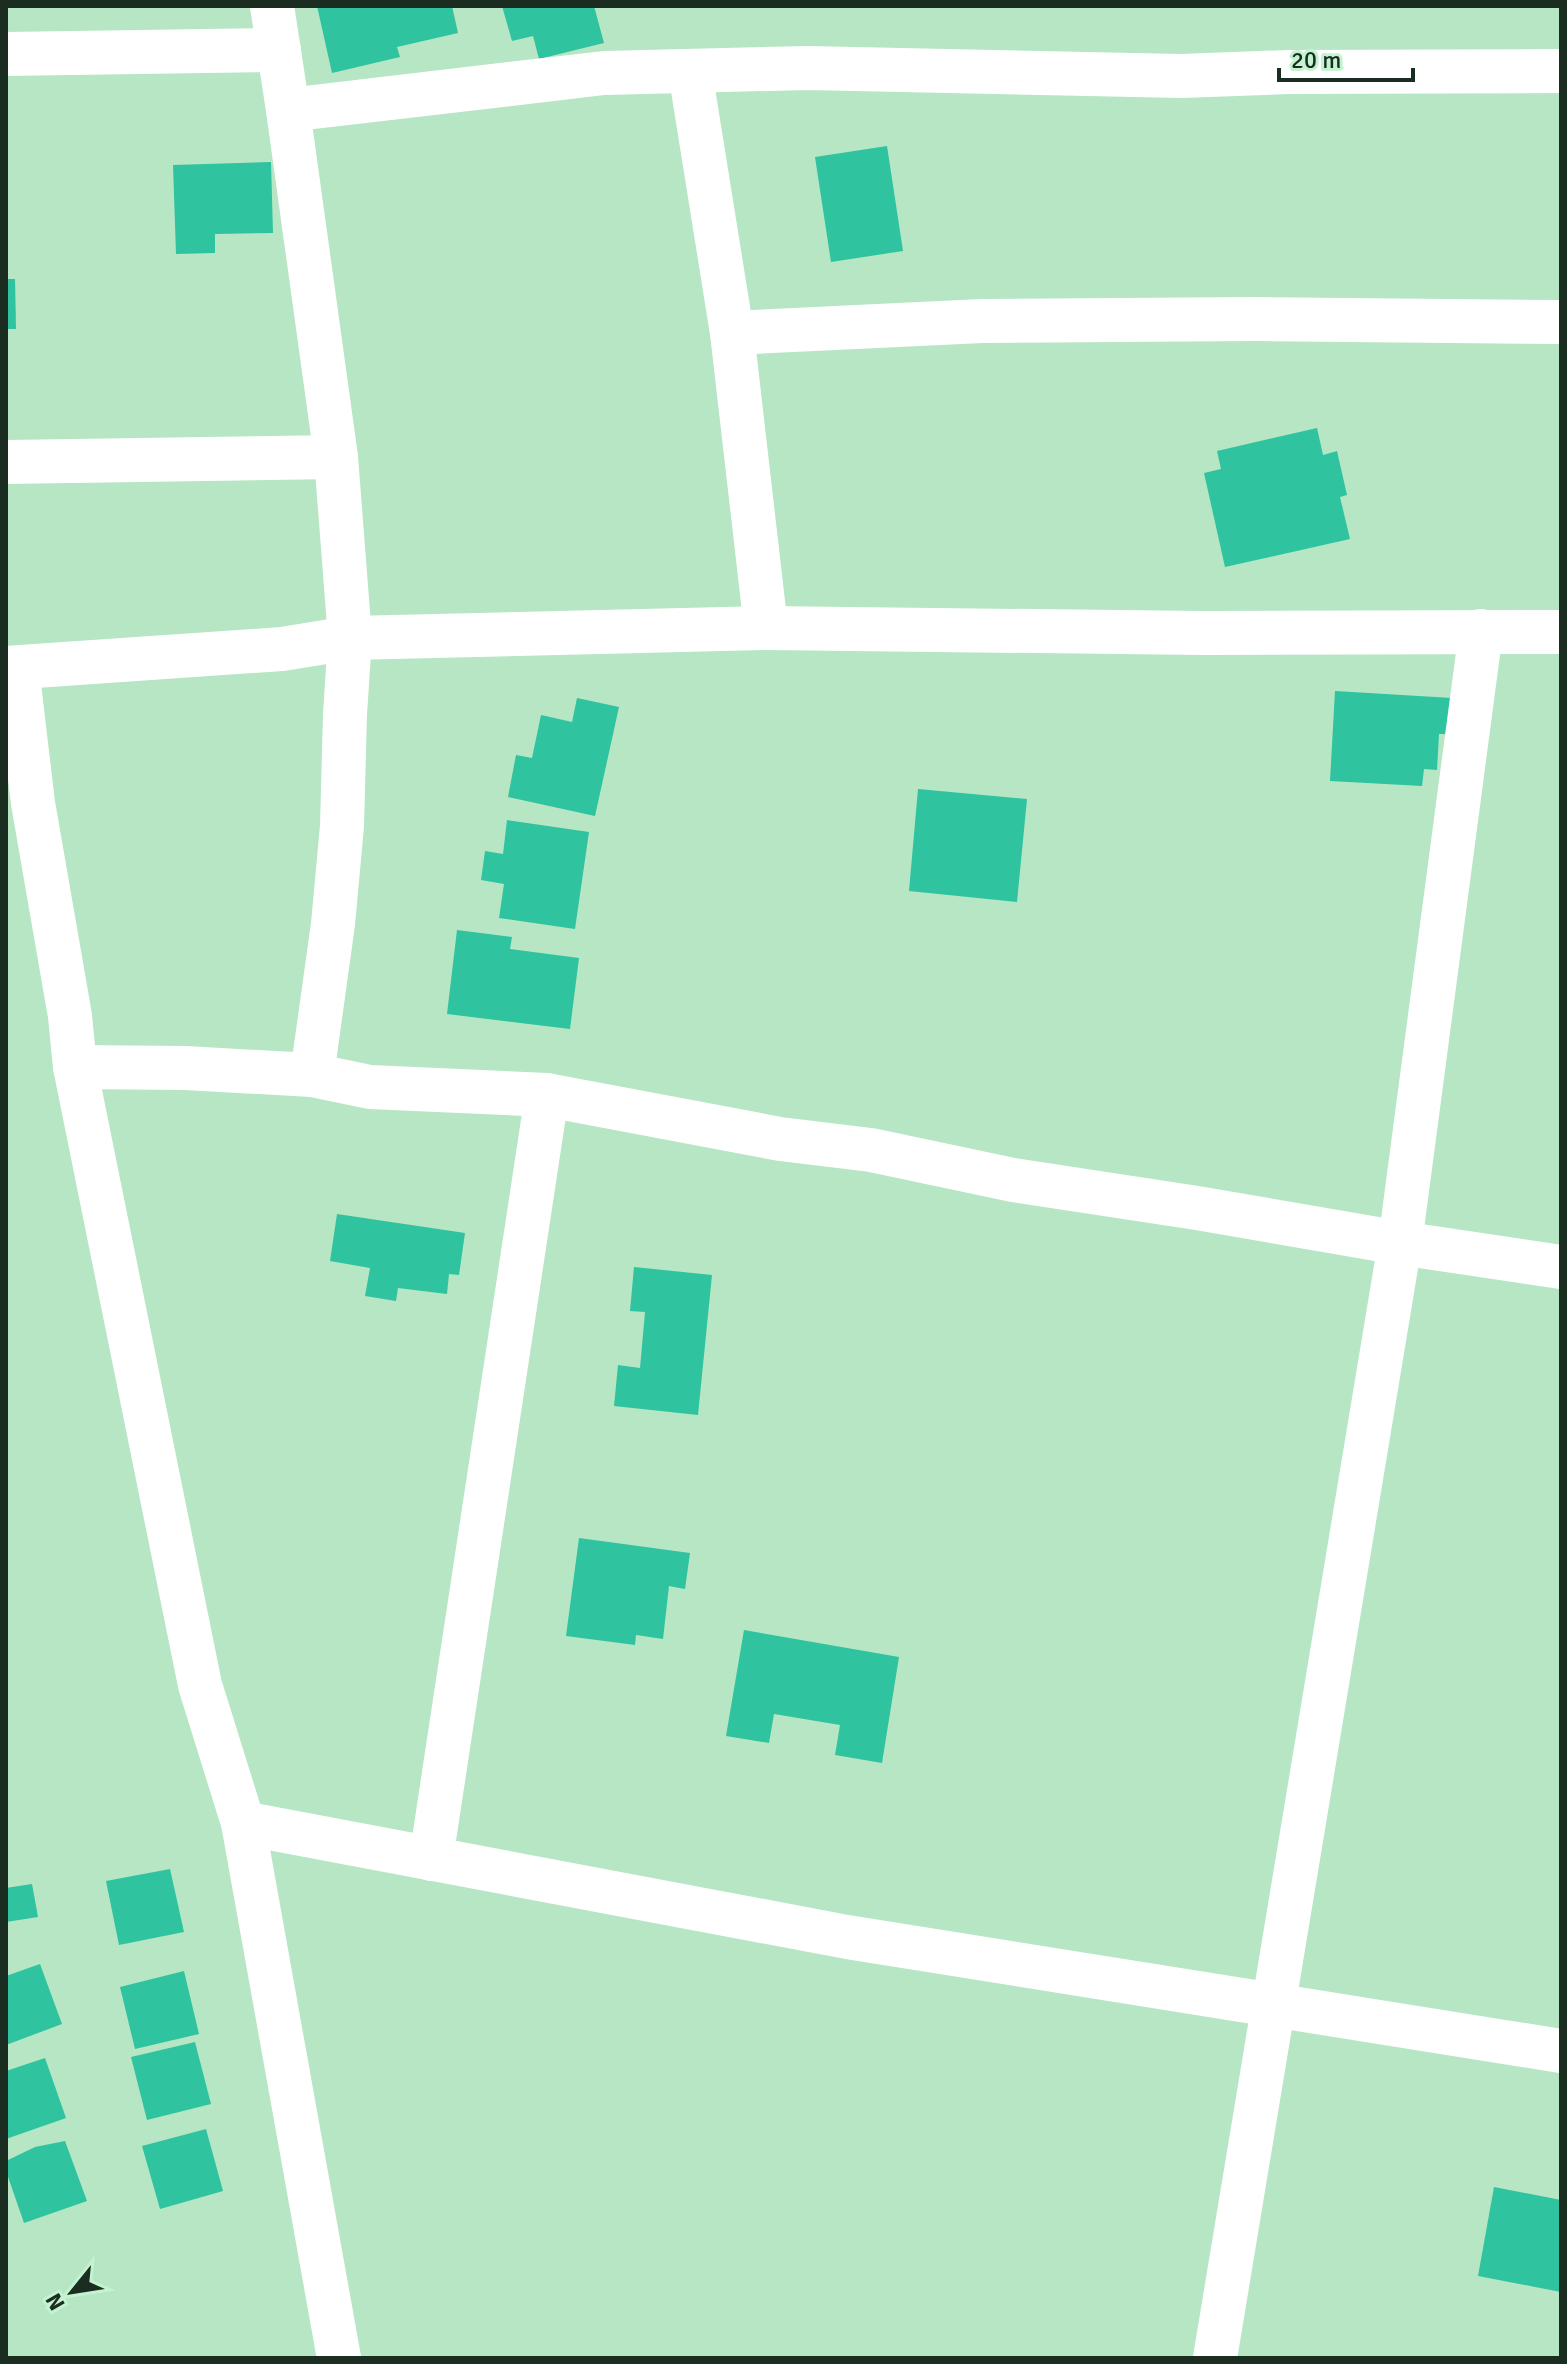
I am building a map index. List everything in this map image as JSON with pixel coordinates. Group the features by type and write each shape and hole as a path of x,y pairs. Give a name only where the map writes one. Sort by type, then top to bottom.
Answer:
{"street":[{"path":"272,6 336,457 350,638 342,826 333,924 312,1075"},
{"path":"6,54 279,50"},
{"path":"288,110 604,73 808,68 1181,76 1289,72 1561,71"},
{"path":"690,71 732,333 766,628"},
{"path":"732,333 997,321 1256,319 1561,322"},
{"path":"6,462 336,457"},
{"path":"339,2358 243,1823 200,1685 75,1067 70,1016 19,806 12,668 282,649 350,638 766,628 1203,633 1561,632"},
{"path":"1215,2358 1400,1243 1481,631"},
{"path":"75,1067 185,1068 312,1075 370,1087 547,1095 780,1139 871,1150 1013,1180 1561,1267"},
{"path":"431,1859 547,1095"},
{"path":"243,1823 847,1937 1561,2051"}],"building":[{"path":"317,6 452,6 458,33 397,47 400,57 332,73"},
{"path":"502,6 594,6 604,43 539,59 533,36 512,41"},
{"path":"887,146 903,251 831,262 815,157"},
{"path":"271,162 273,233 215,234 215,253 176,254 173,165"},
{"path":"6,279 15,279 16,329 6,329"},
{"path":"1317,428 1323,455 1337,451 1347,495 1340,497 1350,539 1225,567 1204,473 1221,469 1217,451"},
{"path":"1335,691 1452,698 1450,734 1439,734 1437,770 1424,769 1422,786 1330,781"},
{"path":"577,698 619,707 595,816 508,797 516,755 532,758 541,715 572,722"},
{"path":"918,789 1027,799 1017,902 909,891"},
{"path":"507,820 589,832 575,929 499,918 504,884 481,880 485,851 503,854"},
{"path":"457,930 512,937 510,949 579,958 570,1029 447,1014"},
{"path":"337,1214 465,1233 459,1275 449,1274 447,1294 398,1288 396,1301 365,1296 370,1268 330,1261"},
{"path":"634,1267 712,1275 698,1415 614,1406 618,1365 640,1368 645,1312 630,1311"},
{"path":"579,1538 690,1553 685,1589 669,1586 663,1639 636,1635 635,1645 566,1636"},
{"path":"744,1630 899,1657 882,1763 835,1755 840,1725 774,1714 769,1743 726,1736"},
{"path":"170,1869 184,1932 119,1945 106,1881"},
{"path":"32,1884 38,1917 6,1922 6,1888"},
{"path":"40,1964 62,2024 6,2045 6,1976"},
{"path":"184,1971 199,2034 135,2049 120,1987"},
{"path":"195,2042 211,2104 147,2120 131,2057"},
{"path":"45,2058 66,2118 6,2139 6,2071"},
{"path":"206,2129 223,2191 160,2209 142,2146"},
{"path":"65,2141 87,2201 24,2223 6,2171 6,2161 35,2147"},
{"path":"1494,2187 1561,2200 1561,2292 1478,2276"}]}
